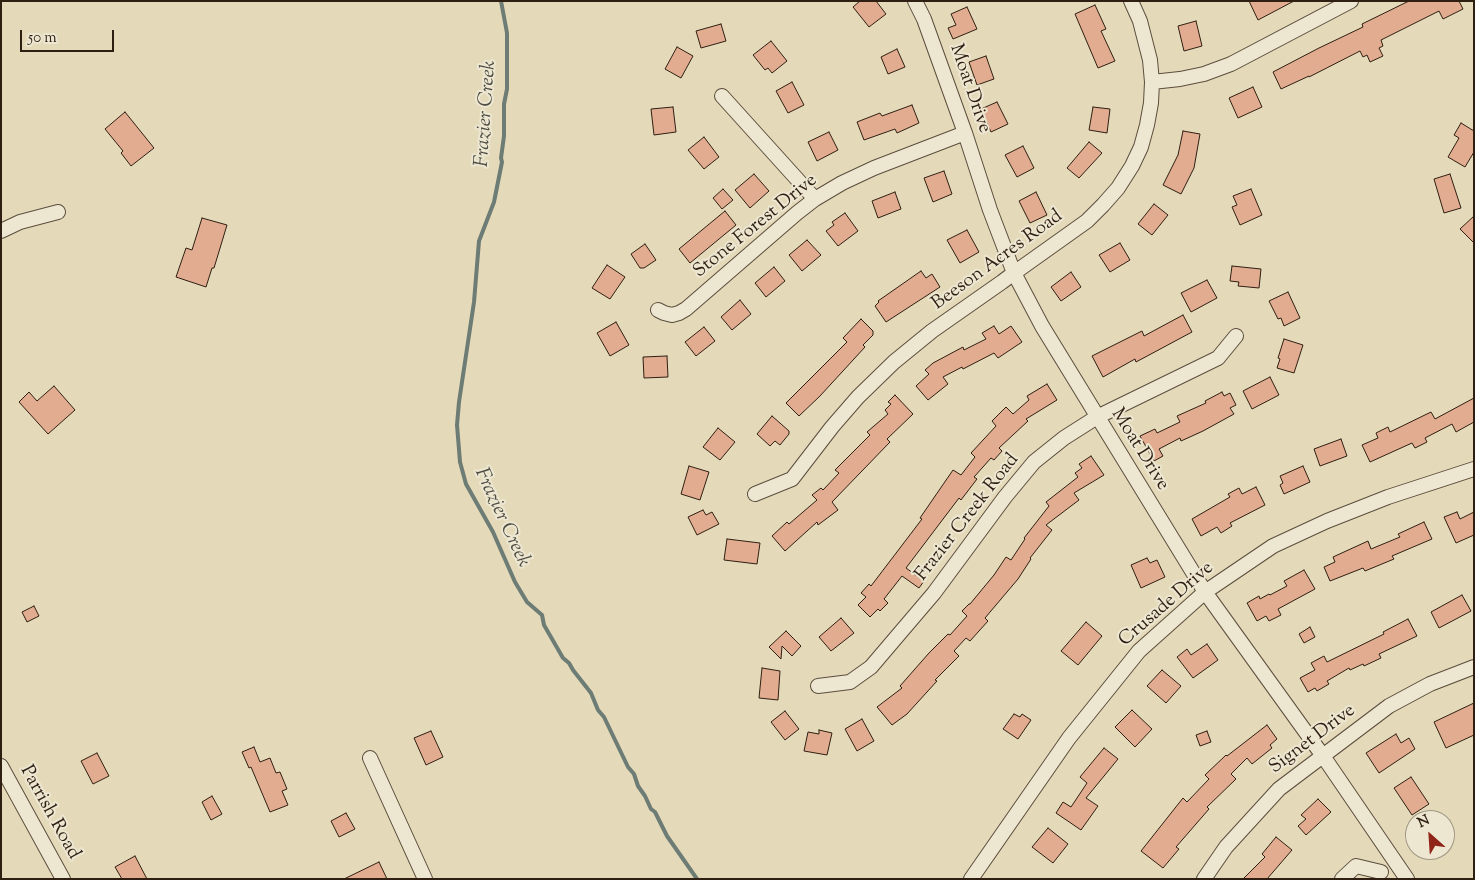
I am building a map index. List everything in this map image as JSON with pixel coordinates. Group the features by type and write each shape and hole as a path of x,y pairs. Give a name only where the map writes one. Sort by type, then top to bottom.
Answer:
{"street":[{"name":"Moat Drive","path":"915,1 924,19 965,133 990,210 1014,273 1042,326 1096,417 1205,592 1407,879"},
{"name":"Beeson Acres Road","path":"755,494 792,479 858,397 894,362 932,331 1087,221 1118,188 1141,147 1151,103 1150,60 1140,22 1131,1"},
{"path":"1152,82 1204,74 1231,64 1351,1"},
{"path":"722,96 815,199"},
{"name":"Stone Forest Drive","path":"658,310 672,315 686,309 797,213 815,199 842,183 965,133"},
{"path":"1,231 20,222 58,212"},
{"name":"Frazier Creek Road","path":"818,686 850,682 871,667 934,593 1005,497 1034,462 1064,438 1096,417 1218,358 1236,336"},
{"name":"Crusade Drive","path":"971,879 1069,738 1139,651 1205,592 1273,546 1327,521 1388,497 1474,469"},
{"name":"Signet Drive","path":"1204,879 1226,847 1279,789 1389,706 1430,684 1474,667"},
{"path":"370,758 425,879"},
{"name":"Parrish Road","path":"2,769 63,879"},
{"path":"1342,879 1356,866 1382,876 1394,860"}],"building":[{"path":"860,1 876,1 886,14 869,27 853,7"},
{"path":"1249,1 1294,1 1258,20"},
{"path":"1409,1 1459,1 1463,9 1443,19 1439,11 1381,40 1383,46 1379,48 1383,56 1370,62 1367,55 1363,57 1360,51 1281,89 1273,72 1363,27 1362,24"},
{"path":"1095,5 1106,29 1101,31 1115,61 1098,68 1075,14"},
{"path":"967,7 977,29 953,39 948,28 956,25 951,14"},
{"path":"1196,21 1202,46 1184,51 1178,26"},
{"path":"721,24 726,41 701,48 696,31"},
{"path":"771,41 787,61 772,73 768,68 765,70 753,55"},
{"path":"677,47 693,56 681,78 665,69"},
{"path":"897,49 905,67 888,74 881,57"},
{"path":"986,56 994,79 977,85 969,62"},
{"path":"792,82 804,105 788,113 776,91"},
{"path":"1253,87 1262,107 1238,118 1229,98"},
{"path":"997,102 1008,124 991,132 981,109"},
{"path":"912,105 919,123 897,133 895,129 864,140 857,122 880,113 882,116"},
{"path":"673,107 676,132 654,135 651,109"},
{"path":"1093,107 1110,109 1107,133 1089,130"},
{"path":"125,112 154,148 131,166 121,153 123,151 105,129"},
{"path":"1461,123 1474,131 1474,152 1465,167 1448,157 1459,138 1454,135"},
{"path":"1183,131 1200,134 1194,168 1181,194 1163,185 1178,155"},
{"path":"829,132 838,150 817,161 808,142"},
{"path":"704,137 719,157 704,169 688,150"},
{"path":"1089,142 1102,153 1079,178 1067,168"},
{"path":"1023,146 1034,168 1017,177 1005,155"},
{"path":"944,171 952,194 933,202 924,178"},
{"path":"754,174 769,191 750,208 735,190"},
{"path":"1450,174 1461,208 1444,213 1434,179"},
{"path":"723,189 733,200 722,209 713,198"},
{"path":"1251,189 1262,215 1240,225 1232,207 1237,205 1233,196"},
{"path":"895,192 901,209 878,218 872,201"},
{"path":"1036,192 1047,215 1030,223 1019,201"},
{"path":"1154,204 1168,215 1152,235 1138,224"},
{"path":"725,211 736,225 690,263 679,249"},
{"path":"845,213 858,231 838,246 826,231 834,225 832,222"},
{"path":"1474,216 1474,243 1460,229"},
{"path":"202,218 227,225 206,287 176,277 186,248 192,250"},
{"path":"967,230 979,252 960,263 947,240"},
{"path":"807,240 821,255 802,271 789,255"},
{"path":"1120,243 1130,260 1110,272 1099,255"},
{"path":"645,244 656,260 644,268 640,268 631,254"},
{"path":"607,265 625,277 610,299 592,288"},
{"path":"1232,266 1261,269 1259,288 1238,286 1239,282 1230,281"},
{"path":"774,267 785,281 766,297 755,283"},
{"path":"921,271 926,278 932,274 940,287 886,322 875,306 878,301"},
{"path":"1071,272 1081,287 1061,301 1051,287"},
{"path":"1207,280 1217,298 1191,312 1181,293"},
{"path":"1288,292 1300,318 1284,326 1281,318 1278,319 1269,301"},
{"path":"740,300 751,314 732,330 721,317"},
{"path":"1183,315 1192,332 1136,362 1135,359 1103,377 1092,356 1142,331 1144,336"},
{"path":"861,319 873,331 873,335 863,345 865,347 799,416 786,403 847,342 843,338"},
{"path":"616,322 629,345 610,356 597,333"},
{"path":"994,326 999,334 1011,326 1022,342 998,358 994,353 943,377 948,384 928,400 916,386 929,374 925,370 933,363 963,347 964,350 986,339 982,333"},
{"path":"704,327 715,341 696,356 685,342"},
{"path":"1284,339 1303,345 1294,373 1277,368"},
{"path":"667,356 668,377 644,378 643,357"},
{"path":"1270,377 1279,395 1252,409 1243,391"},
{"path":"1047,384 1057,400 1026,419 1028,421 999,448 1002,451 994,460 991,458 974,477 977,479 961,500 959,498 906,568 924,581 919,588 902,576 884,599 888,603 870,617 858,605 866,597 861,593 869,584 871,586 922,519 920,518 953,470 961,475 975,457 971,453 996,426 992,421 1006,407 1013,414 1029,400 1027,396"},
{"path":"54,386 75,410 48,434 19,402 29,392 37,401"},
{"path":"1222,392 1224,396 1230,393 1236,405 1230,408 1234,414 1203,431 1181,441 1180,438 1159,449 1163,456 1154,461 1140,436 1155,429 1157,433 1180,422 1177,416 1206,403 1205,401"},
{"path":"895,395 913,414 887,439 890,442 832,502 838,510 818,525 817,522 785,551 772,536 787,522 789,524 817,500 812,495 821,488 823,490 839,473 835,470 870,435 867,432 888,414 885,410 891,404 888,402"},
{"path":"1474,398 1474,422 1456,432 1452,424 1425,438 1427,442 1415,448 1412,443 1370,462 1362,445 1378,438 1376,433 1388,427 1390,432 1431,412 1435,419"},
{"path":"772,416 789,431 789,434 780,445 775,441 770,446 757,434"},
{"path":"718,428 735,442 720,460 703,447"},
{"path":"1341,439 1347,456 1320,466 1314,449"},
{"path":"1091,456 1104,475 1074,493 1079,500 1046,525 1052,530 1030,558 1018,579 985,618 988,621 970,641 966,638 954,651 959,656 935,680 937,681 907,714 892,725 877,707 902,688 900,686 929,653 948,634 950,635 967,616 962,611 994,575 1006,557 1011,560 1024,538 1049,506 1046,502 1078,477 1075,473 1082,468 1079,464"},
{"path":"689,466 709,472 700,500 681,494"},
{"path":"1303,466 1310,482 1284,494 1280,485 1283,483 1280,476"},
{"path":"1256,487 1265,505 1230,523 1232,526 1221,533 1217,527 1201,536 1192,519 1230,497 1228,494 1239,488 1242,494"},
{"path":"703,510 706,515 712,512 719,524 697,535 688,517"},
{"path":"1457,512 1460,519 1474,512 1474,535 1456,543 1444,517"},
{"path":"1424,522 1432,539 1392,556 1394,559 1365,571 1363,568 1330,581 1324,567 1335,562 1333,557 1368,541 1371,549 1400,537 1398,534"},
{"path":"727,539 760,543 757,564 724,560"},
{"path":"1147,558 1150,563 1157,560 1165,577 1141,588 1131,565"},
{"path":"1304,570 1315,589 1278,609 1281,615 1269,621 1266,616 1257,621 1247,603 1259,596 1260,599 1287,586 1284,581"},
{"path":"1462,595 1471,611 1439,628 1431,612"},
{"path":"34,606 39,616 27,622 22,612"},
{"path":"841,618 854,633 831,651 819,637"},
{"path":"1408,619 1417,636 1379,654 1381,658 1364,666 1363,664 1350,670 1349,668 1327,681 1329,684 1317,691 1315,688 1308,692 1300,678 1315,670 1311,663 1324,656 1327,662 1384,634 1383,632"},
{"path":"1086,622 1102,636 1078,665 1061,651"},
{"path":"1310,627 1315,637 1304,643 1299,634"},
{"path":"786,631 801,646 792,656 782,646 781,659 769,647"},
{"path":"1207,644 1218,660 1193,678 1177,657 1187,649 1191,655"},
{"path":"762,668 780,671 778,700 759,698"},
{"path":"1162,670 1181,686 1166,703 1147,686"},
{"path":"1474,703 1474,735 1446,748 1434,722"},
{"path":"1132,710 1152,729 1135,747 1115,727"},
{"path":"785,711 799,729 785,740 771,722"},
{"path":"1014,714 1020,717 1022,714 1031,720 1018,739 1003,729"},
{"path":"862,719 874,741 857,751 845,729"},
{"path":"1267,725 1277,739 1270,745 1272,748 1252,764 1247,758 1231,774 1236,779 1207,807 1209,809 1176,847 1179,849 1163,868 1141,851 1183,798 1187,802 1209,779 1205,775 1226,755"},
{"path":"819,730 832,733 827,755 804,751 808,732 819,734"},
{"path":"431,731 443,757 426,765 414,738"},
{"path":"1207,731 1211,742 1200,746 1196,735"},
{"path":"1396,734 1401,743 1409,738 1415,749 1379,773 1366,753"},
{"path":"254,747 260,762 270,758 276,773 280,772 287,789 282,791 288,805 270,812 251,767 249,768 242,752"},
{"path":"1104,748 1118,759 1086,798 1098,806 1081,830 1056,813 1063,802 1071,807 1087,783 1080,777"},
{"path":"97,753 109,776 93,784 81,761"},
{"path":"1411,777 1429,804 1420,810 1409,810 1394,788"},
{"path":"212,796 222,814 211,820 202,802"},
{"path":"1318,799 1331,812 1306,835 1298,826 1306,819 1301,815"},
{"path":"346,813 355,829 339,837 331,821"},
{"path":"1048,828 1068,844 1053,863 1032,847"},
{"path":"1276,837 1292,850 1267,879 1243,879 1265,857 1262,854"},
{"path":"135,856 147,879 122,879 115,867"},
{"path":"379,862 387,879 344,879"}],"waterway":[{"name":"Frazier Creek","path":"501,1 507,33 507,89 504,104 502,162 494,202 479,241 474,302 457,425 460,462 466,484 493,532 515,582 527,602 542,615 544,625 563,658 569,663 591,693 598,710 604,717 651,809 655,812 667,836 697,879"}]}
